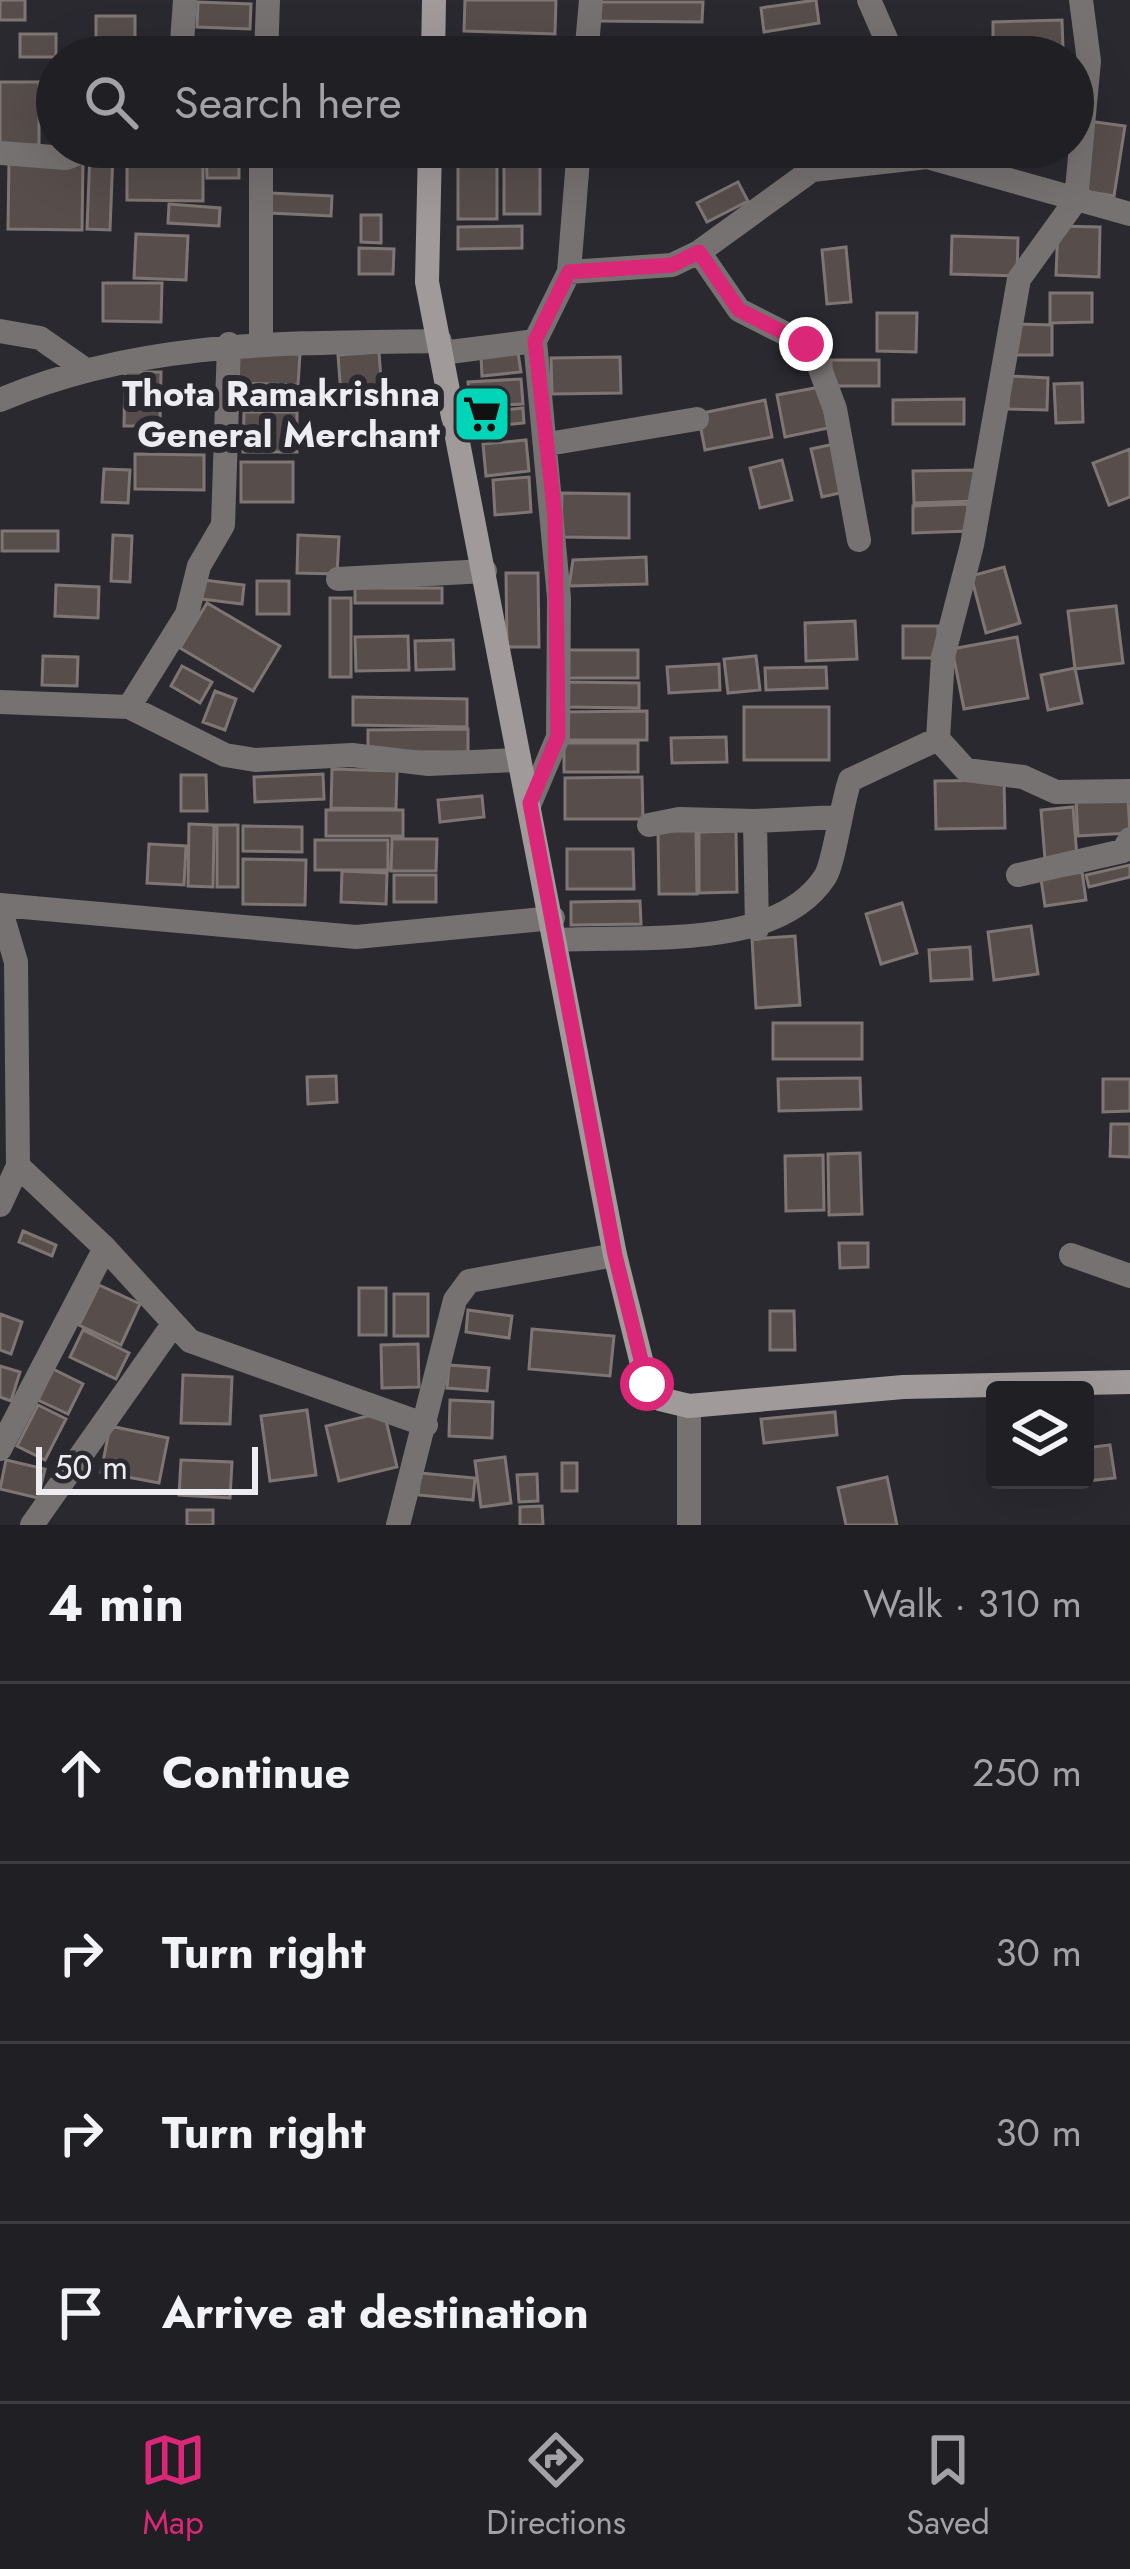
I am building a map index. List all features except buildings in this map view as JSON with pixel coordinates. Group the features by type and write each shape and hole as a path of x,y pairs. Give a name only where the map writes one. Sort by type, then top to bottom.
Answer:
{"street":[{"path":"182,36 185,0"},
{"path":"267,36 268,0"},
{"path":"433,36 434,0"},
{"path":"588,36 591,0"},
{"path":"869,0 885,36"},
{"path":"1081,0 1086,36"},
{"path":"0,153 36,156"},
{"path":"260,168 260,343"},
{"path":"430,168 427,281 615,1255 647,1384 660,1399 688,1406 903,1387 1130,1382"},
{"path":"530,803 558,736 559,598 535,341 569,272 577,168"},
{"path":"569,272 672,265 699,252 812,170 825,168"},
{"path":"975,168 1130,214"},
{"path":"1079,168 1076,200 1018,278 972,545 943,657 938,739 967,770 1023,777 1055,792 1130,791"},
{"path":"699,252 739,310 806,344 816,358 835,409 860,540"},
{"path":"0,331 40,338 82,368"},
{"path":"0,400 82,368 229,344 441,347 535,341"},
{"path":"129,707 187,614 199,566 223,525 229,344"},
{"path":"548,444 697,418"},
{"path":"338,579 485,572"},
{"path":"0,702 129,707 225,755 255,760 352,755 429,764 517,760"},
{"path":"0,1205 18,1166 16,962 0,907 356,938 555,929 757,928 790,913 827,875 837,817 850,780 938,739"},
{"path":"649,825 679,819 837,817"},
{"path":"755,821 757,928"},
{"path":"1018,875 1123,851 1130,839"},
{"path":"18,1166 105,1248 190,1341 273,1375 426,1425"},
{"path":"0,1449 105,1248"},
{"path":"398,1525 455,1300 469,1281 615,1255"},
{"path":"1071,1255 1130,1276"},
{"path":"32,1525 172,1326"},
{"path":"688,1406 689,1525"}],"place":[{"name":"Thota Ramakrishna General Merchant","path":"482,414"}],"route":[{"path":"647,1384 615,1255 530,803 558,736 555,517 535,341 569,272 672,265 699,252 739,310 806,344"}]}
